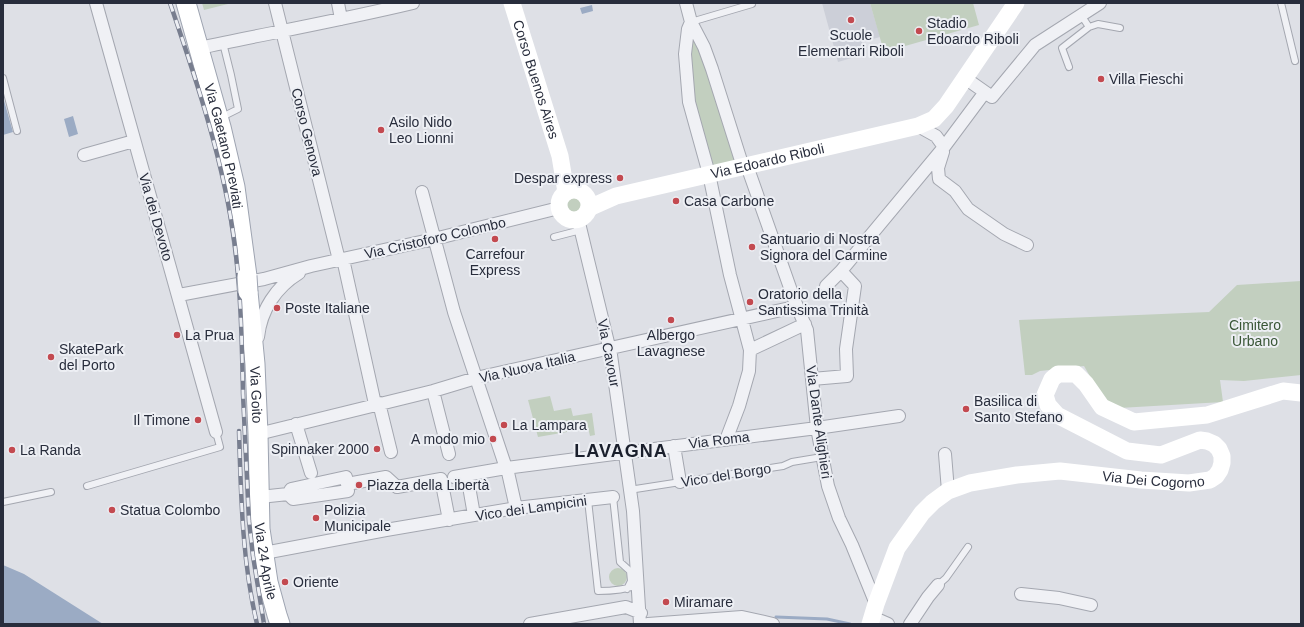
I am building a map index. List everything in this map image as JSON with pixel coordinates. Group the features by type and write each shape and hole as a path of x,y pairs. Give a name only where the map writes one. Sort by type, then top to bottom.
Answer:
{"main road":[{"name":"Via Gaetano Previati","path":"186,3 219,118 235,187 247,284"},
{"name":"Via Goito","path":"247,284 255,364 260,497"},
{"name":"Via 24 Aprile","path":"260,497 260,529 268,582 280,624"}],"street":[{"name":"Via dei Devoto","path":"96,3 179,295 216,432"},
{"name":"Corso Genova","path":"275,3 377,404 391,452"},
{"path":"338,3 341,19"},
{"path":"199,48 414,3"},
{"name":"Corso Buenos Aires","path":"512,3 560,156 580,206"},
{"name":"Via Dante Alighieri","path":"686,3 691,22 704,47 745,166 796,305 807,330 817,428 828,486 839,518 852,545 872,617"},
{"name":"Via Edoardo Riboli","path":"580,206 616,196 918,126 934,119 946,106 1016,3"},
{"path":"965,78 992,97 1036,46 1100,3"},
{"path":"691,22 688,29 685,54 689,102 709,174 710,186 730,275 750,350 749,371 739,406 726,440"},
{"path":"826,286 841,271 944,147 985,92"},
{"path":"918,126 936,136 944,147"},
{"path":"84,155 134,140"},
{"path":"944,147 938,168 939,179 955,191 968,209 1004,234 1027,245"},
{"path":"422,192 454,312 506,468 516,508"},
{"path":"559,208 561,197 580,206"},
{"name":"Via Cavour","path":"580,206 610,348 626,452 633,511 633,580 641,619"},
{"name":"Via Cristoforo Colombo","path":"179,295 264,279 311,266 434,239 559,208"},
{"name":"Via Cristoforo Colombo","path":"247,284 299,264 311,266"},
{"name":"Via Cristoforo Colombo","path":"255,364 259,323 270,300 287,280 311,266"},
{"path":"812,380 847,376 846,350 854,286 841,271"},
{"name":"Via Nuova Italia","path":"258,434 433,391 476,378 742,319 790,308 796,305"},
{"path":"750,350 805,324"},
{"name":"Via Dei Cogorno","path":"872,617 897,548 922,513 948,491 970,483 1060,471 1141,480 1189,483 1210,480 1216,476 1220,470 1222,456 1219,449 1214,444 1207,441 1200,440 1161,455 1127,451 1057,415 1048,405 1045,395 1052,379 1058,374 1076,374 1086,384 1102,407 1134,422 1207,415 1283,392 1301,393"},
{"path":"433,391 449,454"},
{"name":"Via Roma","path":"454,477 506,468 899,416"},
{"path":"296,424 311,473"},
{"path":"674,446 680,482"},
{"path":"945,454 948,491"},
{"path":"467,475 474,516"},
{"path":"260,497 289,492 293,499 348,491 347,484 386,477 397,487 441,479 449,520"},
{"name":"Vico dei Lampicini","path":"264,553 516,508 613,497"},
{"path":"910,624 938,585"},
{"path":"1021,594 1059,598 1091,605"},
{"path":"530,624 626,607 641,619"},
{"path":"648,624 742,617 753,622 774,624"},
{"path":"872,617 888,624"}],"lane":[{"path":"1281,3 1295,60"},
{"path":"691,22 752,4"},
{"path":"1081,15 1089,27"},
{"path":"1069,67 1062,48 1089,27 1098,24 1120,28"},
{"path":"219,118 238,109 232,75 223,42"},
{"path":"3,78 18,131"},
{"path":"554,237 580,206"},
{"path":"87,486 220,447 216,432"},
{"name":"Vico del Borgo","path":"630,490 783,466 792,462 822,457"},
{"path":"3,502 52,492"},
{"path":"588,500 598,591 613,591 633,580 620,562 613,497"},
{"path":"938,585 946,578 968,547"}],"shaded area":[{"name":"Scuole Elementari Riboli","path":"822,3 870,3 880,37 862,42 865,54 838,62"}],"green space":[{"path":"202,3 232,3 204,10"},
{"name":"Stadio Edoardo Riboli","path":"870,3 973,3 979,25 884,52"},
{"path":"691,27 740,165 712,171 691,102 686,54"},
{"path":"574,198 579,200 581,205 579,210 574,212 569,210 567,205 569,200"},
{"name":"Cimitero Urbano","path":"1301,281 1301,375 1244,381 1220,380 1223,402 1119,408 1102,397 1084,366 1040,371 1032,375 1025,375 1019,320 1209,312 1237,285"},
{"path":"550,396 554,411 571,408 573,416 592,413 595,435 590,436 587,423 566,426 567,432 538,437 528,400"},
{"path":"614,568 622,568 627,573 625,584 622,586 614,586 609,581 609,573"}],"water":[{"path":"592,5 593,11 582,14 580,8"},
{"path":"3,97 13,132 3,135"},
{"path":"73,116 78,134 69,137 64,119"},
{"path":"3,565 24,574 103,624 3,624"}],"waterway":[{"path":"776,617 827,619 850,624"}],"railway":[{"path":"170,3 200,92 217,153 235,246 241,320 249,521 264,624"},
{"path":"239,431 245,552 257,624"}],"place":[{"name":"Scuole Elementari Riboli","path":"851,20"},
{"name":"Stadio Edoardo Riboli","path":"919,31"},
{"name":"Villa Fieschi","path":"1101,79"},
{"name":"Asilo Nido Leo Lionni","path":"381,130"},
{"name":"Despar express","path":"620,178"},
{"name":"Casa Carbone","path":"676,201"},
{"name":"Carrefour Express","path":"495,239"},
{"name":"Santuario di Nostra Signora del Carmine","path":"752,247"},
{"name":"Oratorio della Santissima Trinità","path":"750,302"},
{"name":"Poste Italiane","path":"277,308"},
{"name":"Albergo Lavagnese","path":"671,320"},
{"name":"La Prua","path":"177,335"},
{"name":"SkatePark del Porto","path":"51,357"},
{"name":"Basilica di Santo Stefano","path":"966,409"},
{"name":"Il Timone","path":"198,420"},
{"name":"La Lampara","path":"504,425"},
{"name":"A modo mio","path":"493,439"},
{"name":"Spinnaker 2000","path":"377,449"},
{"name":"La Randa","path":"12,450"},
{"name":"Piazza della Libertà","path":"359,485"},
{"name":"Statua Colombo","path":"112,510"},
{"name":"Polizia Municipale","path":"316,518"},
{"name":"Oriente","path":"285,582"},
{"name":"Miramare","path":"666,602"}],"district":[{"name":"LAVAGNA","path":"621,451"}]}
